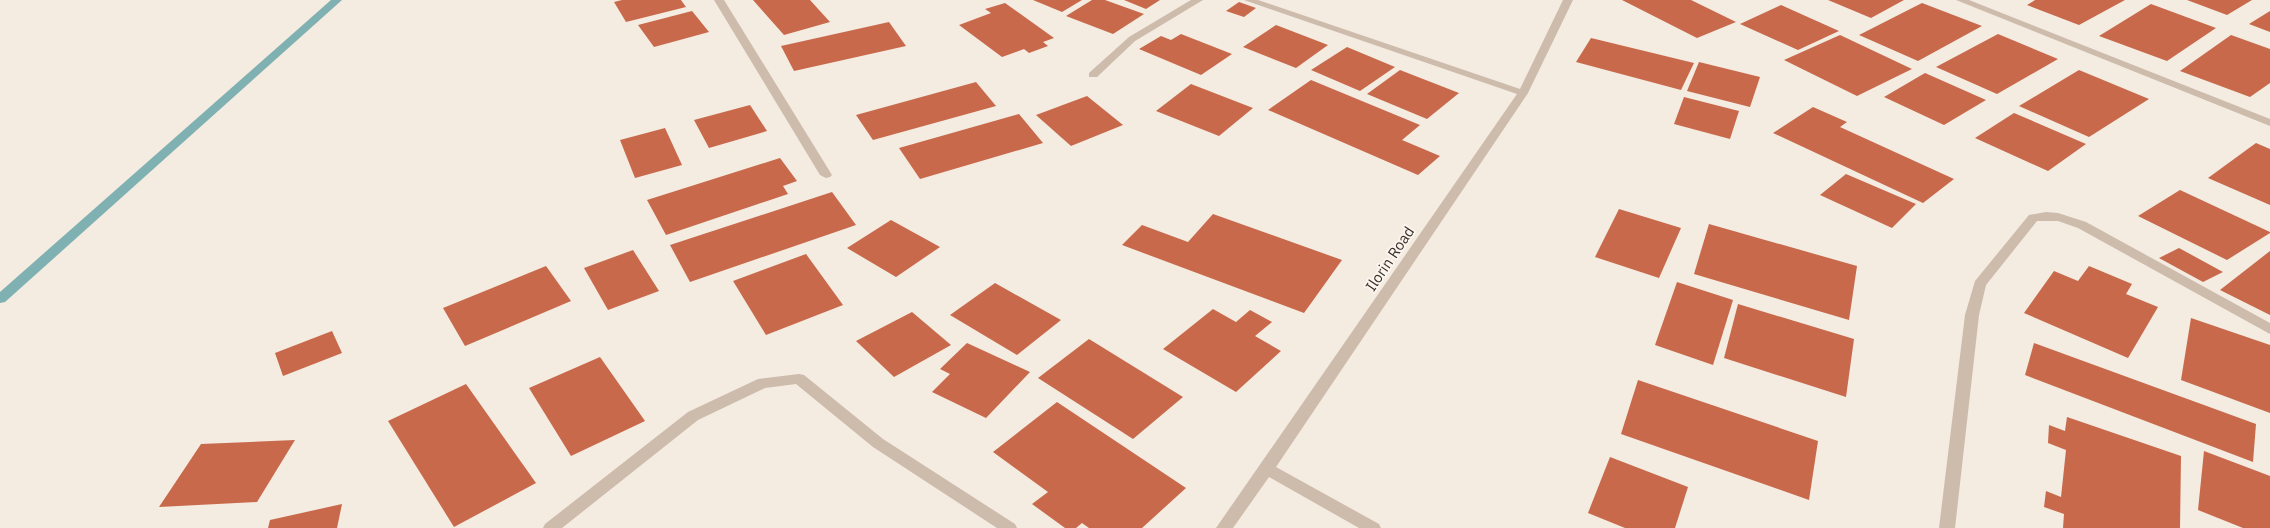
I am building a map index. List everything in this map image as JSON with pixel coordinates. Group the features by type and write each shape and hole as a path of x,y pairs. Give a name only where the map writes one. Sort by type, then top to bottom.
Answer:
{"street":[{"path":"719,0 826,175"},
{"path":"1093,75 1132,39 1198,0"},
{"path":"1249,0 1523,93"},
{"name":"Ilorin Road","path":"1224,528 1267,469 1523,93 1568,0"},
{"path":"1961,0 2270,123"},
{"path":"1947,528 1972,315 1980,284 2033,218 2052,216 2082,226 2270,329"},
{"path":"551,528 693,416 763,383 799,380 878,443 1009,528"},
{"path":"1267,469 1372,528"}],"building":[{"path":"622,0 681,0 686,7 626,22 614,2"},
{"path":"753,0 810,0 830,22 784,35"},
{"path":"1033,0 1082,0 1062,12"},
{"path":"1092,0 1105,0 1144,14 1113,34 1066,16"},
{"path":"1124,0 1160,0 1146,9"},
{"path":"1622,0 1691,0 1736,22 1697,38"},
{"path":"1828,0 1904,0 1871,18"},
{"path":"2035,0 2125,0 2079,25 2027,5"},
{"path":"2187,0 2252,0 2227,15"},
{"path":"1239,2 1256,8 1244,17 1226,11"},
{"path":"1005,3 1054,38 1043,42 1048,46 1029,53 1024,49 1002,57 959,25 991,13 985,9"},
{"path":"1922,3 1982,26 1918,61 1859,35"},
{"path":"2151,4 2216,28 2167,61 2099,36"},
{"path":"1781,5 1839,31 1798,50 1740,24"},
{"path":"692,11 709,32 654,47 638,25"},
{"path":"2270,11 2270,32 2249,24"},
{"path":"889,22 906,46 794,71 781,46"},
{"path":"1276,25 1328,45 1296,68 1243,47"},
{"path":"1181,34 1232,54 1201,75 1139,49 1161,36 1171,40"},
{"path":"1998,34 2058,59 1997,94 1936,67"},
{"path":"1840,35 1912,69 1857,96 1784,60"},
{"path":"2231,35 2270,49 2270,83 2250,97 2180,71"},
{"path":"1591,38 1694,63 1681,90 1576,62"},
{"path":"1347,47 1395,67 1360,91 1311,70"},
{"path":"1699,62 1760,77 1750,107 1687,91"},
{"path":"1400,70 1459,93 1427,119 1367,94"},
{"path":"2079,70 2149,99 2089,137 2019,106"},
{"path":"1925,73 1986,100 1944,125 1884,97"},
{"path":"1311,80 1420,125 1402,140 1440,156 1418,175 1268,110"},
{"path":"976,82 996,106 873,140 856,115"},
{"path":"1191,84 1253,108 1219,136 1156,111"},
{"path":"1087,96 1123,125 1071,146 1036,115"},
{"path":"1684,97 1739,111 1730,139 1674,124"},
{"path":"750,105 767,131 709,148 694,120"},
{"path":"1813,107 1847,122 1840,127 1954,179 1923,203 1773,133"},
{"path":"2014,113 2086,144 2048,171 1975,138"},
{"path":"1019,114 1043,143 920,179 899,148"},
{"path":"665,128 682,165 635,178 620,140"},
{"path":"2256,143 2270,149 2270,205 2208,178"},
{"path":"780,158 797,181 783,186 788,194 666,235 647,200"},
{"path":"1846,174 1916,204 1892,228 1820,195"},
{"path":"2180,190 2270,233 2227,260 2138,216"},
{"path":"832,192 856,225 690,282 670,245"},
{"path":"1619,209 1681,228 1659,278 1595,257"},
{"path":"1213,214 1342,260 1304,313 1122,245 1142,225 1188,242"},
{"path":"891,220 940,247 896,277 847,248"},
{"path":"1709,224 1857,266 1849,320 1694,274"},
{"path":"2179,248 2223,272 2203,282 2159,258"},
{"path":"633,250 659,291 608,310 584,268"},
{"path":"2270,251 2270,315 2220,290"},
{"path":"806,254 843,305 766,335 733,281"},
{"path":"546,266 571,301 465,346 443,308"},
{"path":"2089,266 2132,284 2126,294 2158,307 2128,358 2024,313 2054,271 2078,281"},
{"path":"1677,282 1733,300 1713,365 1655,345"},
{"path":"995,283 1061,320 1017,355 950,315"},
{"path":"1738,304 1854,339 1846,397 1724,358"},
{"path":"1213,309 1236,322 1250,310 1272,322 1255,336 1281,351 1236,392 1163,349"},
{"path":"912,312 951,345 894,377 856,341"},
{"path":"2191,318 2270,345 2270,413 2181,380"},
{"path":"332,331 342,353 283,376 275,353"},
{"path":"1089,339 1183,397 1133,439 1038,378"},
{"path":"967,343 1030,372 986,418 932,392 950,374 940,369"},
{"path":"2034,343 2256,424 2253,462 2025,375"},
{"path":"600,357 645,421 571,456 529,388"},
{"path":"1638,380 1818,441 1809,500 1621,434"},
{"path":"466,384 536,483 454,527 388,421"},
{"path":"1057,402 1186,488 1142,528 1089,528 1082,523 1076,528 1065,528 1032,504 1048,492 993,452"},
{"path":"2067,417 2181,456 2180,528 2063,528 2064,514 2044,507 2046,491 2061,497 2066,450 2048,443 2049,425 2065,431"},
{"path":"295,440 257,502 159,507 201,444"},
{"path":"2204,451 2270,476 2270,528 2243,528 2198,510"},
{"path":"1610,457 1688,487 1675,528 1625,528 1588,513"},
{"path":"342,504 337,528 268,528 270,520"}],"waterway":[{"path":"0,299 337,0"}]}
